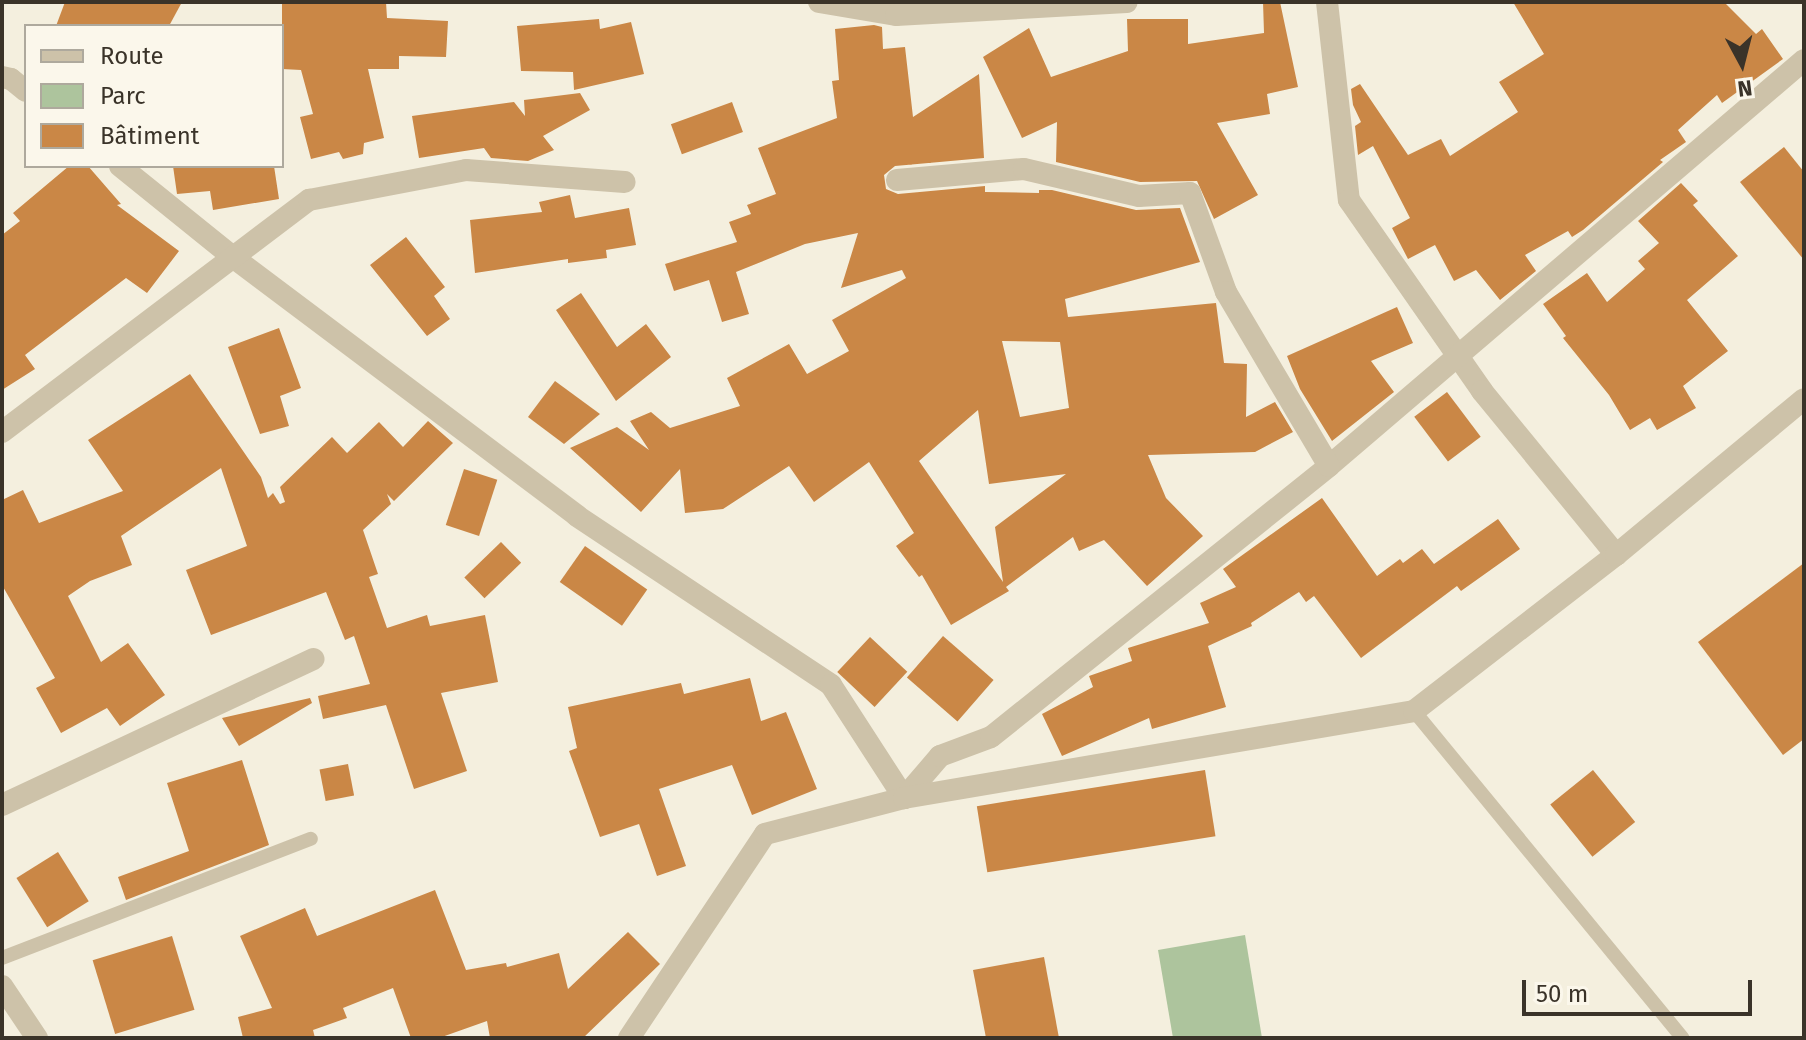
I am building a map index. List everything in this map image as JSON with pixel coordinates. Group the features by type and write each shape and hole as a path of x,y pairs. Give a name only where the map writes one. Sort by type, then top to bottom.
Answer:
{"street":[{"path":"819,2 896,15 1127,2"},
{"path":"1327,2 1349,200 1458,356 1616,555"},
{"path":"904,798 940,756 991,737 1329,466 1804,60"},
{"path":"2,77 11,79 24,89"},
{"path":"122,168 234,258 577,516 831,685 904,798"},
{"path":"897,180 1024,169 1139,196 1190,193 1226,292 1329,466"},
{"path":"2,432 309,200 466,170 625,182"},
{"path":"629,1038 765,834 904,798 1414,711 1616,555 1804,399"},
{"path":"2,805 314,659"},
{"path":"2,986 37,1038"}],"lane":[{"path":"1414,711 1683,1038"},
{"path":"2,958 311,839"}],"green space":[{"path":"1245,935 1262,1038 1173,1038 1158,950"}],"building":[{"path":"65,2 182,2 170,24 57,24"},
{"path":"282,2 386,2 387,18 448,21 446,57 399,56 399,69 368,69 384,138 364,143 363,154 343,159 339,152 311,159 300,117 313,114 301,70 284,69"},
{"path":"1263,2 1280,2 1298,87 1267,94 1270,114 1217,123 1258,195 1214,219 1197,181 1140,182 1056,162 1057,122 1022,138 983,57 1029,28 1051,77 1128,51 1127,19 1188,19 1188,44 1264,33"},
{"path":"1513,2 1724,2 1756,34 1762,29 1783,59 1722,103 1717,95 1678,130 1686,142 1660,160 1663,162 1583,230 1572,237 1568,231 1525,255 1536,271 1500,300 1476,270 1454,281 1435,245 1408,259 1392,228 1410,218 1373,146 1358,155 1355,126 1361,122 1353,105 1351,89 1360,84 1408,155 1441,139 1450,156 1518,112 1499,82 1544,54"},
{"path":"599,19 600,29 631,22 644,74 574,90 573,72 521,71 517,26"},
{"path":"882,27 883,49 905,47 913,117 979,74 984,158 895,166 884,175 886,189 898,194 985,186 985,192 1039,193 1039,190 1052,190 1136,210 1180,208 1200,262 1065,299 1068,317 1216,303 1224,363 1247,364 1246,417 1275,402 1293,432 1255,452 1148,455 1166,498 1203,536 1147,586 1104,540 1079,551 1073,537 1006,587 1009,591 951,625 922,575 919,577 896,546 914,533 869,462 814,502 789,466 723,509 685,513 680,469 641,512 570,448 617,427 649,450 630,421 651,412 670,428 740,406 727,378 789,344 807,374 849,351 832,320 906,278 902,270 841,288 858,233 805,244 736,272 749,314 722,322 709,280 674,291 665,264 737,242 729,222 751,214 747,205 776,194 758,148 837,118 832,81 839,80 835,29","holes":["1002,341 1060,342 1069,408 1020,417","978,410 989,484 1066,474 995,527 1003,582 919,461"]},
{"path":"580,93 590,110 543,136 554,150 528,161 491,158 484,148 419,158 412,116 514,102 525,116 524,100"},
{"path":"732,102 743,132 682,154 671,124"},
{"path":"1784,147 1804,172 1804,260 1740,182"},
{"path":"67,168 90,168 121,204 117,205 179,251 147,293 126,278 25,355 35,369 2,390 2,235 20,221 13,213"},
{"path":"173,168 274,168 279,199 213,210 210,191 177,194"},
{"path":"1681,183 1698,201 1693,205 1738,256 1687,300 1728,351 1683,386 1696,408 1657,430 1650,418 1630,430 1609,395 1563,338 1566,336 1543,304 1587,273 1607,302 1645,269 1638,261 1659,243 1638,221"},
{"path":"570,195 575,218 629,208 636,245 606,250 607,258 568,263 568,259 475,273 470,220 542,212 539,202"},
{"path":"406,237 445,287 434,296 450,319 427,336 370,265"},
{"path":"581,293 617,347 646,324 671,357 616,401 556,310"},
{"path":"1397,307 1413,343 1371,361 1394,392 1332,441 1300,389 1287,356"},
{"path":"279,328 301,388 280,396 289,426 260,434 228,347"},
{"path":"190,374 261,477 268,498 273,493 280,504 285,502 280,487 332,437 347,453 379,422 403,447 428,421 453,443 394,501 387,494 391,504 363,530 378,574 369,577 387,628 427,615 430,626 485,615 498,682 441,693 467,771 414,789 386,705 323,719 318,696 370,684 354,636 345,640 326,592 211,635 186,570 247,546 221,468 121,536 132,565 90,581 68,596 101,662 128,643 165,695 120,726 107,708 61,733 36,688 55,678 2,585 2,500 23,490 39,523 123,491 88,440"},
{"path":"555,381 600,414 564,444 528,417"},
{"path":"1447,392 1481,437 1448,461 1414,417"},
{"path":"464,469 497,480 479,536 446,525"},
{"path":"1322,498 1377,576 1400,559 1403,563 1422,549 1434,564 1498,519 1520,549 1461,591 1457,586 1361,658 1314,596 1306,602 1299,592 1251,623 1252,626 1208,646 1226,707 1152,729 1149,718 1062,756 1042,714 1093,687 1089,676 1132,661 1128,648 1209,623 1200,603 1236,587 1223,569"},
{"path":"501,542 521,563 484,598 464,577"},
{"path":"585,546 647,590 622,626 560,582"},
{"path":"1804,563 1804,739 1783,755 1698,642"},
{"path":"943,636 994,680 957,721 907,678"},
{"path":"870,637 907,672 875,707 837,672"},
{"path":"750,678 761,721 786,712 817,789 752,815 732,765 659,789 686,866 657,876 639,824 600,837 569,751 577,748 568,707 681,683 684,694"},
{"path":"310,698 312,703 239,746 222,718"},
{"path":"242,760 269,845 126,900 118,877 189,851 167,783"},
{"path":"348,764 354,795 326,801 320,770"},
{"path":"1205,770 1215,836 987,872 977,806"},
{"path":"1593,770 1635,822 1592,857 1550,805"},
{"path":"58,852 89,901 47,927 16,878"},
{"path":"435,890 466,970 506,963 507,967 559,953 568,989 628,932 660,964 583,1038 490,1038 487,1021 439,1038 411,1038 393,988 343,1008 347,1018 313,1030 315,1038 243,1038 238,1017 272,1008 240,936 305,908 317,936"},
{"path":"172,936 195,1010 115,1034 93,960"},
{"path":"1044,957 1059,1038 986,1038 973,970"}]}
